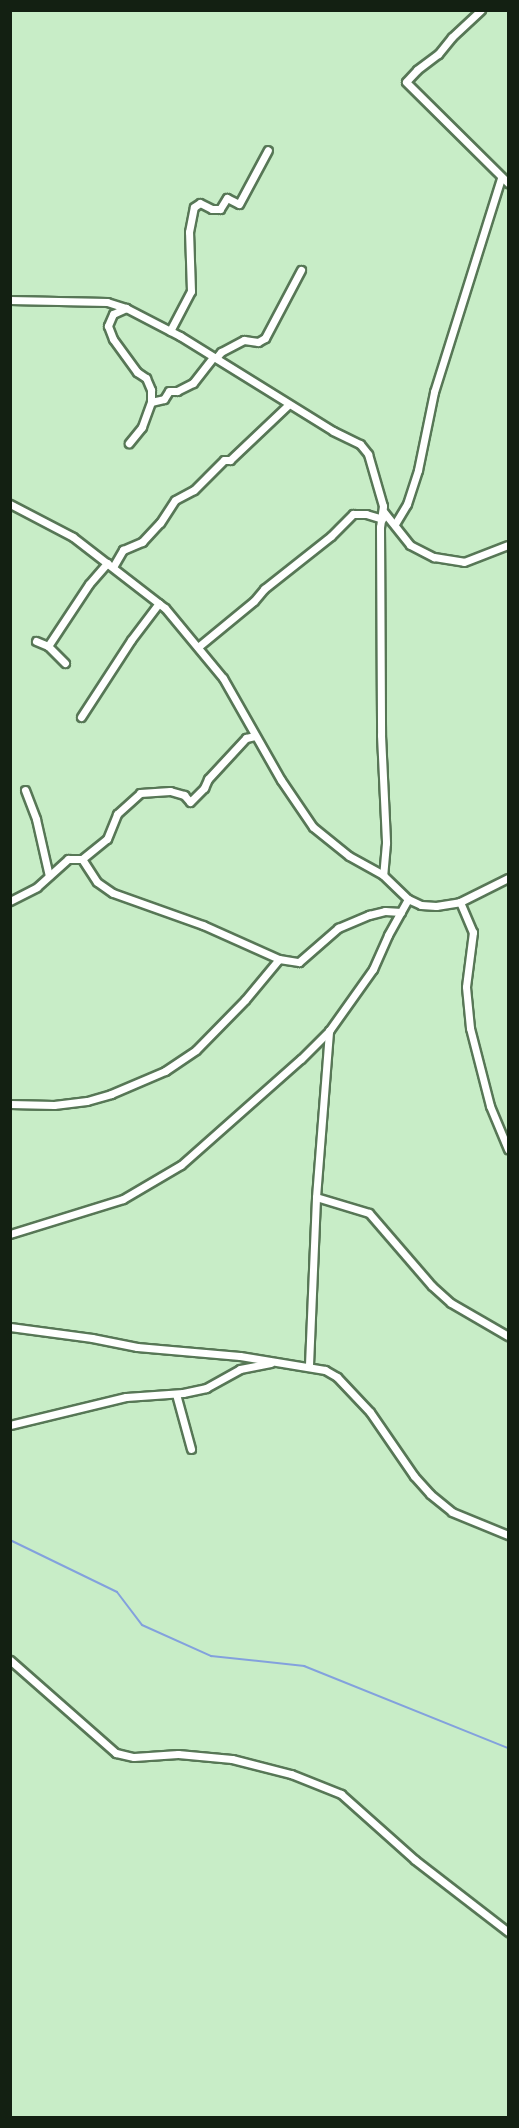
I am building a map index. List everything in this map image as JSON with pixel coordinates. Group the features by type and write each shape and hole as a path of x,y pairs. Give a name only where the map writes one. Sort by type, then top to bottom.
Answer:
{"street":[{"path":"481,10 452,37 438,54 406,82 508,183"},
{"path":"170,331 191,291 189,232 194,207 200,203 220,210 227,198 239,204 268,150"},
{"path":"394,524 407,504 418,470 434,392 501,178"},
{"path":"151,402 164,399 169,391 177,391 193,383 221,352 244,340 258,342 265,338 301,270"},
{"path":"10,300 107,302 126,308 215,357 288,405 360,444 368,454 382,499 383,515 380,527 381,735 386,843 383,875"},
{"path":"126,308 113,314 108,326 128,360 137,372 146,378 151,390 151,402 142,427 129,443"},
{"path":"48,646 89,584 123,550 142,542 160,523 175,500 194,490 224,460 230,460 288,405"},
{"path":"10,504 72,537 159,603 223,678 255,736 313,827 349,856 383,875 408,899 436,906 460,902 508,878"},
{"path":"198,647 254,601 264,589 331,536 353,514 383,515 394,524 400,536 410,545 434,557 457,562 487,554 508,545"},
{"path":"81,717 131,640 159,603"},
{"path":"36,641 48,646 65,663"},
{"path":"10,901 27,894 68,859 82,859 107,839 117,814 140,793 170,791 184,795 190,802 246,738 255,736"},
{"path":"25,790 36,819 49,876"},
{"path":"82,859 97,882 113,893 154,910 203,925 279,959 299,962 338,928 369,915 385,911 401,912"},
{"path":"10,1234 123,1199 181,1165 255,1101 329,1031 373,969 408,899"},
{"path":"460,902 473,932 466,987 470,1028 490,1106 508,1149"},
{"path":"10,1104 54,1105 87,1101 111,1094 165,1071 196,1050 245,1000 279,959"},
{"path":"306,1365 329,1031"},
{"path":"316,1197 369,1213 414,1266 451,1303 508,1336"},
{"path":"10,1327 92,1338 137,1347 306,1365 325,1370 337,1377 370,1412 414,1476 430,1494 452,1512 508,1535"},
{"path":"10,1425 126,1397 176,1394 206,1388 240,1369 271,1363 288,1366 306,1365"},
{"path":"176,1394 191,1449"},
{"path":"10,1660 116,1753 135,1757 178,1754 232,1759 291,1774 340,1794 423,1867 508,1932"}],"waterway":[{"path":"10,1540 117,1592 142,1625 211,1656 304,1666 508,1748"}]}
